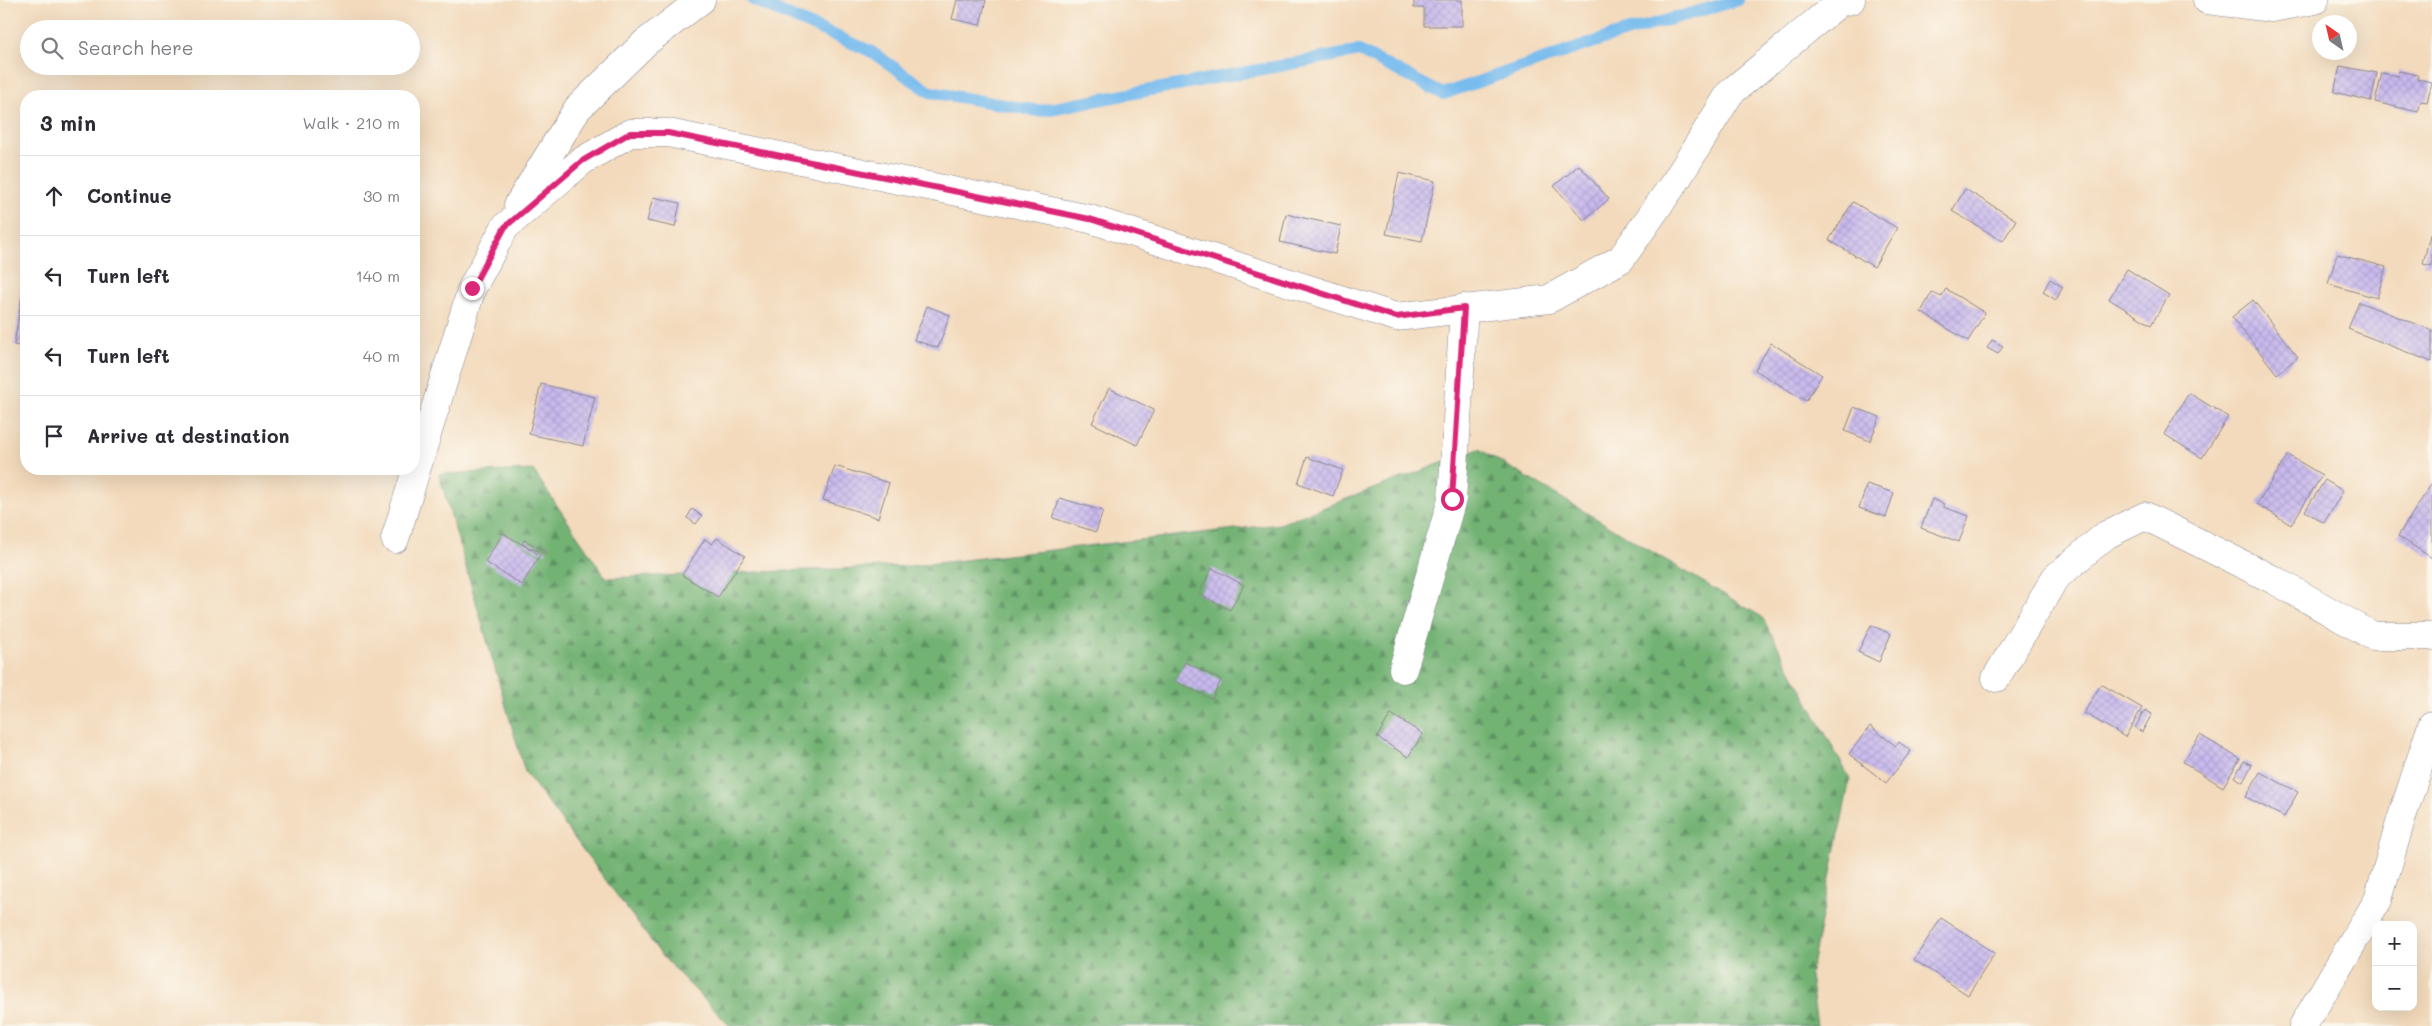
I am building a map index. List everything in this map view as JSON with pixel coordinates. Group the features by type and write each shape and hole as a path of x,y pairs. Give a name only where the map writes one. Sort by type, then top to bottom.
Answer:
{"street":[{"path":"420,458 472,288 505,227 578,108 646,43 701,0"},
{"path":"505,227 582,161 630,133 668,133 1090,219 1396,317 1549,299 1621,258 1677,179 1730,93 1840,2 1852,0"},
{"path":"2208,0 2272,8 2315,0"},
{"path":"1403,669 1452,499 1464,308"},
{"path":"395,539 415,475"},
{"path":"1996,678 2055,578 2106,535 2145,516 2276,581 2373,636 2432,636"},
{"path":"2303,1026 2378,900 2432,725"}],"green space":[{"path":"1479,449 1762,617 1850,779 1810,976 1817,1026 730,1026 663,957 525,772 439,474 533,470 606,578 911,566 1280,524"}],"building":[{"path":"957,0 986,0 980,25 952,19"},
{"path":"1414,0 1462,0 1462,26 1424,26 1424,8 1414,8"},
{"path":"2340,66 2377,73 2371,101 2334,92"},
{"path":"2399,71 2418,75 2417,79 2432,82 2427,102 2421,101 2418,112 2375,102 2382,73 2398,76"},
{"path":"1579,165 1609,199 1584,220 1554,186"},
{"path":"1399,173 1435,181 1422,241 1386,234"},
{"path":"1965,189 2016,220 2003,241 1952,211"},
{"path":"653,197 680,203 675,227 647,221"},
{"path":"1853,202 1897,228 1874,267 1829,240"},
{"path":"1286,214 1341,226 1335,254 1280,242"},
{"path":"2430,235 2432,235 2432,266 2423,264"},
{"path":"2337,254 2386,267 2377,298 2328,284"},
{"path":"2127,269 2169,295 2151,325 2109,299"},
{"path":"2050,279 2063,287 2056,300 2043,292"},
{"path":"1946,289 1985,313 1968,341 1921,312 1932,292 1941,297"},
{"path":"2253,300 2298,357 2277,374 2232,317"},
{"path":"2359,302 2432,330 2432,362 2348,329"},
{"path":"927,306 950,315 938,348 914,340"},
{"path":"20,308 20,346 14,345"},
{"path":"1992,340 2003,346 1998,354 1987,348"},
{"path":"1771,343 1822,375 1806,401 1755,370"},
{"path":"541,384 595,397 583,446 529,434"},
{"path":"1109,388 1154,410 1137,445 1092,423"},
{"path":"2189,393 2228,417 2202,458 2164,434"},
{"path":"1854,407 1880,417 1870,441 1845,431"},
{"path":"2288,455 2322,475 2291,525 2257,504"},
{"path":"1307,457 1343,470 1333,496 1298,483"},
{"path":"835,466 889,483 878,518 823,500"},
{"path":"2325,480 2343,491 2324,523 2305,511"},
{"path":"2432,483 2432,558 2398,536"},
{"path":"1867,484 1894,493 1886,517 1859,508"},
{"path":"1060,498 1103,511 1096,532 1053,518"},
{"path":"1932,499 1944,504 1943,507 1969,516 1959,542 1921,528"},
{"path":"692,509 702,516 696,524 687,518"},
{"path":"503,533 540,555 522,585 485,562"},
{"path":"717,538 745,556 718,597 682,575 705,539 712,544"},
{"path":"524,540 546,551 545,554 522,544"},
{"path":"1212,568 1244,585 1230,610 1199,594"},
{"path":"1871,625 1891,634 1879,662 1858,652"},
{"path":"1185,662 1221,680 1212,699 1175,681"},
{"path":"2101,684 2142,708 2125,737 2084,713"},
{"path":"2145,710 2152,714 2142,732 2135,728"},
{"path":"1391,714 1423,734 1408,757 1377,737"},
{"path":"1870,726 1896,746 1899,742 1911,751 1886,783 1849,754"},
{"path":"2200,735 2240,759 2223,787 2183,762"},
{"path":"2244,761 2252,765 2243,782 2234,777"},
{"path":"2260,772 2298,792 2284,817 2246,797"},
{"path":"1941,918 1995,953 1968,995 1914,960"}],"waterway":[{"path":"753,0 870,51 930,92 1039,111 1359,51 1443,94 1612,36 1738,0"}],"route":[{"path":"472,288 505,227 582,161 630,133 668,133 1090,219 1247,271 1396,317 1464,308 1452,499"}]}
